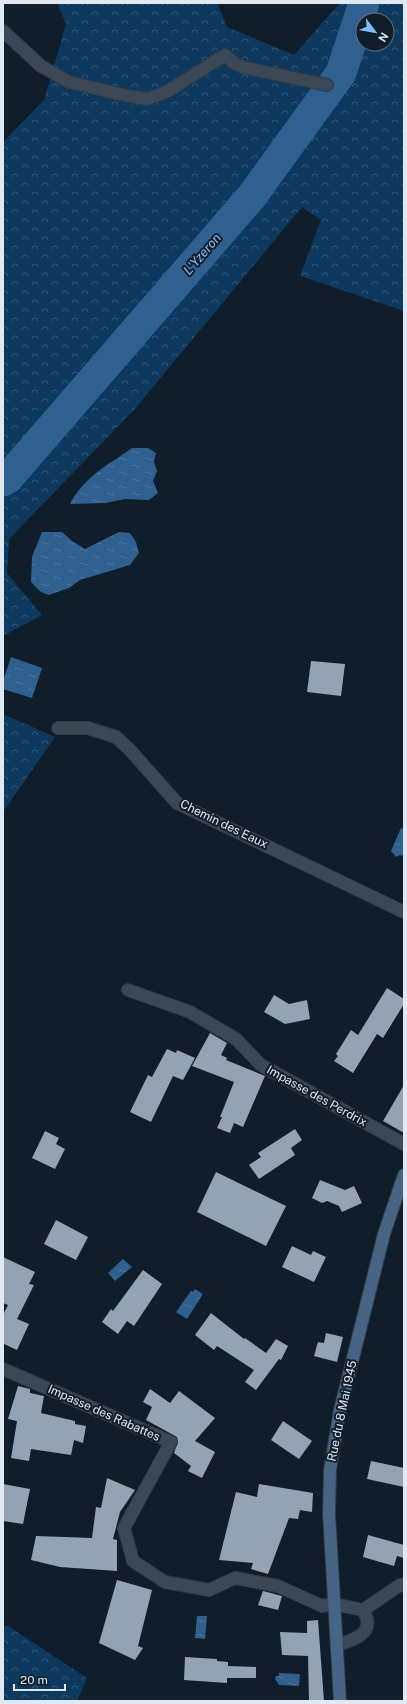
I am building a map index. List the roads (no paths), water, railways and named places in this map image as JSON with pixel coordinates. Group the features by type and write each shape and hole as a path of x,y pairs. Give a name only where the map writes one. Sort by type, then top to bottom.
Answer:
{"main road":[{"name":"Rue du 8 Mai 1945","path":"340,1701 329,1514 330,1470 340,1410 384,1234 404,1175"}],"street":[{"path":"3,31 40,66 69,82 128,96 148,99 168,91 225,55 234,63 242,67 327,85"},
{"name":"Chemin des Eaux","path":"58,728 88,728 116,737 130,750 177,803 404,912"},
{"name":"Impasse des Perdrix","path":"128,990 190,1012 236,1039 262,1065 404,1144"},
{"name":"Impasse des Rabattes","path":"3,1369 171,1442 124,1528 133,1561 165,1582 209,1590 235,1578 278,1586 322,1606 334,1604"},
{"path":"334,1604 363,1610 400,1585 404,1585"},
{"path":"337,1645 355,1640 363,1633 367,1626 368,1618 363,1610"}],"water":[{"path":"132,448 148,448 156,453 154,462 157,471 153,481 158,493 149,500 125,499 106,503 70,504 82,486 89,479"},
{"path":"42,532 62,532 72,541 85,549 119,532 130,533 136,542 139,553 130,565 80,580 69,588 49,595 41,592 31,582 32,557"},
{"path":"11,657 42,668 32,698 3,689 3,681"},
{"path":"401,828 404,829 404,852 402,856 400,855 396,857 391,851"},
{"path":"123,1259 132,1267 115,1281 108,1273"},
{"path":"195,1289 203,1294 187,1319 176,1312 191,1291 193,1292"},
{"path":"197,1616 207,1616 205,1639 195,1638"},
{"path":"279,1673 300,1674 299,1686 279,1685 275,1679 276,1676 279,1676"}],"waterway":[{"name":"L'Yzeron","path":"3,481 8,478 252,196 341,73 364,3"}]}
